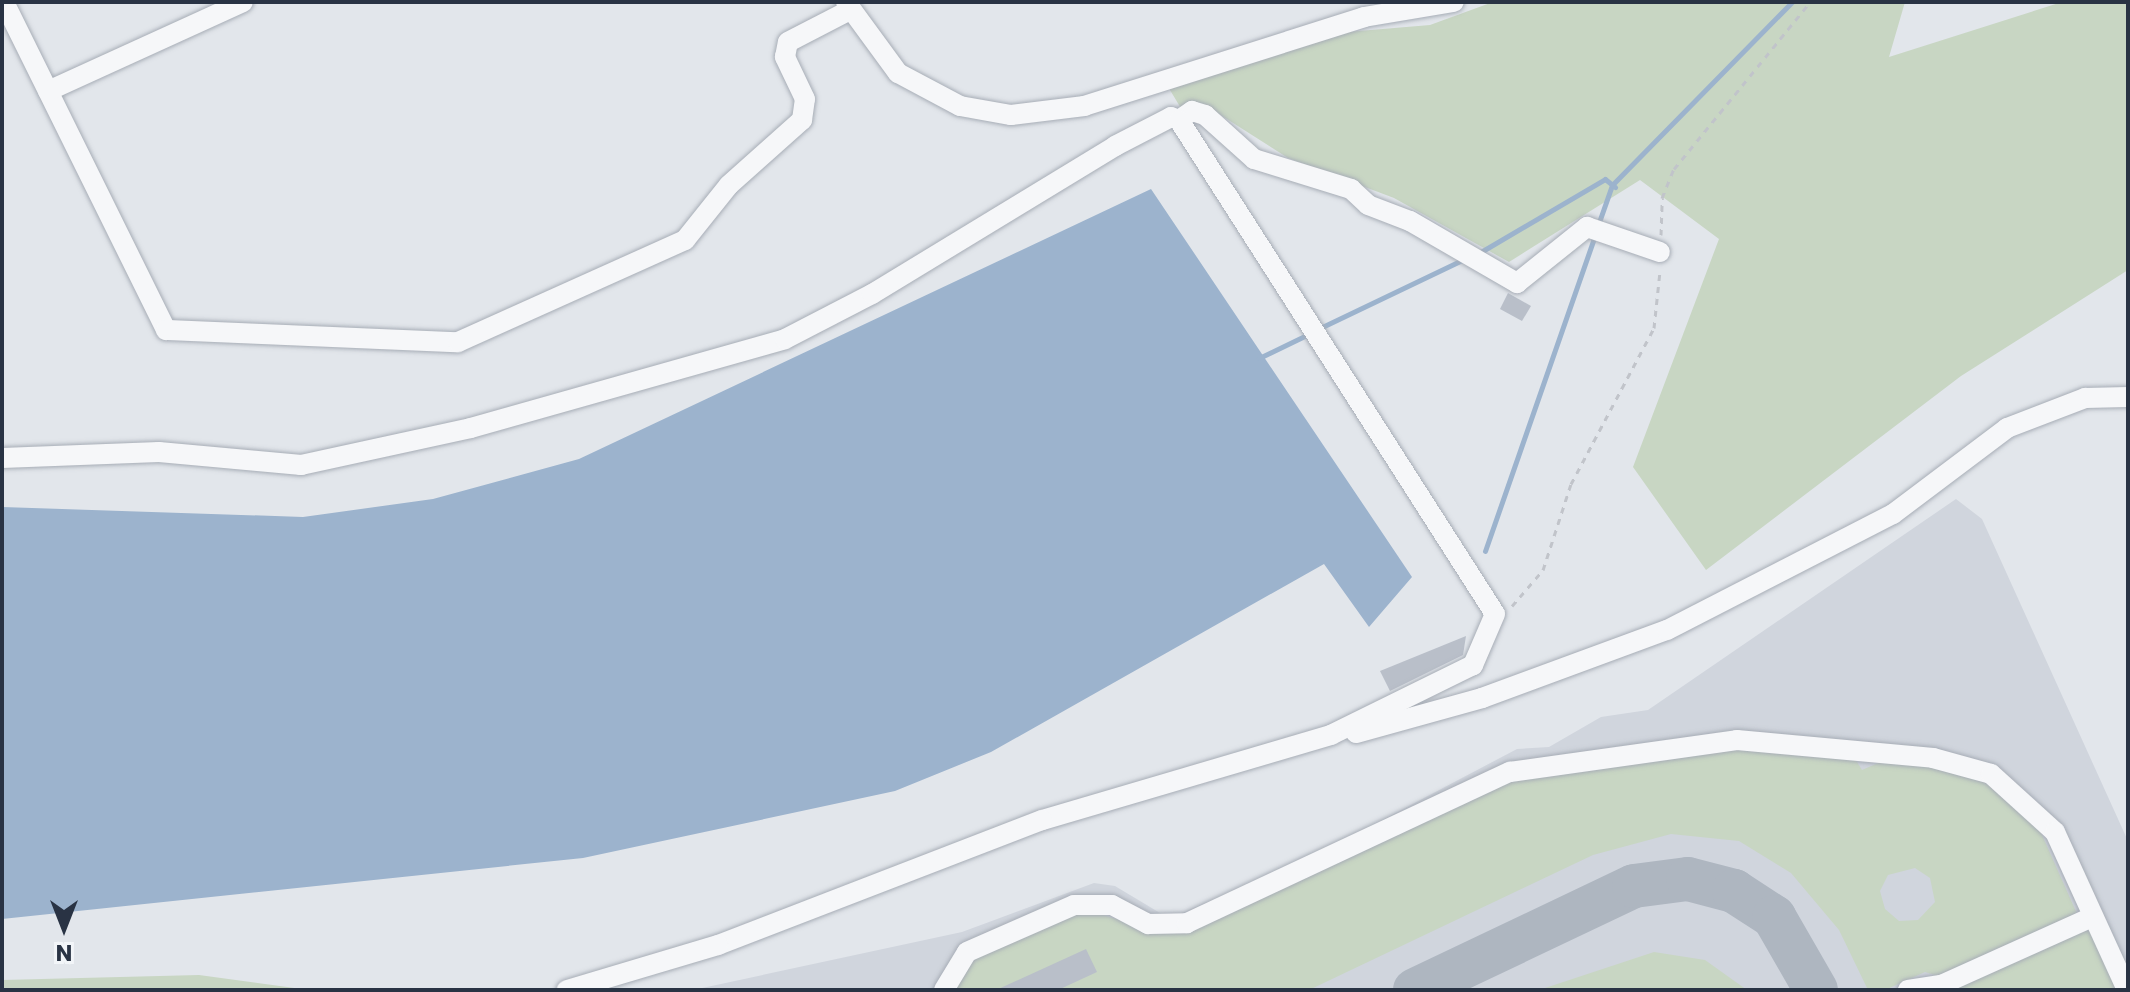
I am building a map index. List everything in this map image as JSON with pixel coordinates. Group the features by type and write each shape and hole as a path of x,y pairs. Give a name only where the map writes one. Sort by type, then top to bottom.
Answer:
{"street":[{"path":"4,2 166,330 458,342 685,240 729,185 802,120 805,99 785,57 788,42 848,6 875,50 928,93 984,113 1011,115 1123,96 1364,17 1454,2"},
{"path":"48,91 243,2"},
{"path":"1364,17 1385,2"},
{"path":"1179,120 1192,111 1205,115 1254,159 1351,189 1368,205 1410,221 1517,283 1587,227 1660,252"},
{"path":"2,458 159,452 301,465 471,428 785,339 1115,146 1171,117 1179,120 1496,624 1473,665 1331,735 1042,820 718,945 567,990"},
{"path":"1042,820 1482,698 1667,630 1893,514 2007,428 2085,398 2128,397"},
{"path":"944,990 967,952 1074,905 1112,905 1148,924 1187,923 1510,772 1737,740 1933,758 1991,774 2055,832 2127,990"},
{"path":"1908,990 1941,985 2092,917"}],"path":[{"path":"1496,624 1543,570 1571,484 1654,328 1662,198 1674,169 1810,2"}],"shaded area":[{"path":"1956,499 1982,519 2128,841 2128,990 693,990 962,932 1094,883 1115,886 1160,913 1182,913 1312,857 1517,749 1549,747 1601,717 1648,710"}],"green space":[{"path":"1493,2 1905,2 1889,57 2062,2 2128,2 2128,270 1961,376 1706,570 1633,467 1719,239 1640,180 1509,262 1394,198 1288,158 1219,114 1182,110 1167,85 1347,32 1430,25"},
{"path":"1736,746 1854,757 1862,770 1883,761 1931,762 1994,783 2039,828 2078,916 1948,979 1925,972 1885,990 1868,990 1839,930 1791,873 1739,841 1671,834 1593,855 1309,990 950,990 962,964 1086,910 1164,933 1508,777","holes":["1915,868 1930,878 1935,902 1918,920 1899,921 1885,909 1880,891 1888,875"]},
{"path":"2073,929 2090,929 2119,990 1943,990"},
{"path":"1654,952 1705,960 1747,990 1539,990"},
{"path":"199,975 309,990 2,990 2,980"}],"water":[{"path":"1151,189 1412,577 1369,627 1324,564 991,752 895,791 583,858 2,919 2,507 303,517 433,499 579,459"}],"building":[{"path":"1508,293 1531,306 1522,321 1500,309"},
{"path":"1466,636 1463,655 1390,691 1380,671"},
{"path":"1086,949 1097,972 1058,990 996,990"}],"waterway":[{"path":"1598,225 1612,185 1792,2"},
{"path":"1479,253 1605,179 1615,187"},
{"path":"1485,551 1595,235"},
{"path":"1320,328 1462,260"},
{"path":"1259,358 1311,333"}],"taxiway":[{"path":"1415,990 1634,886 1688,879 1734,891 1774,917 1816,990"}]}
